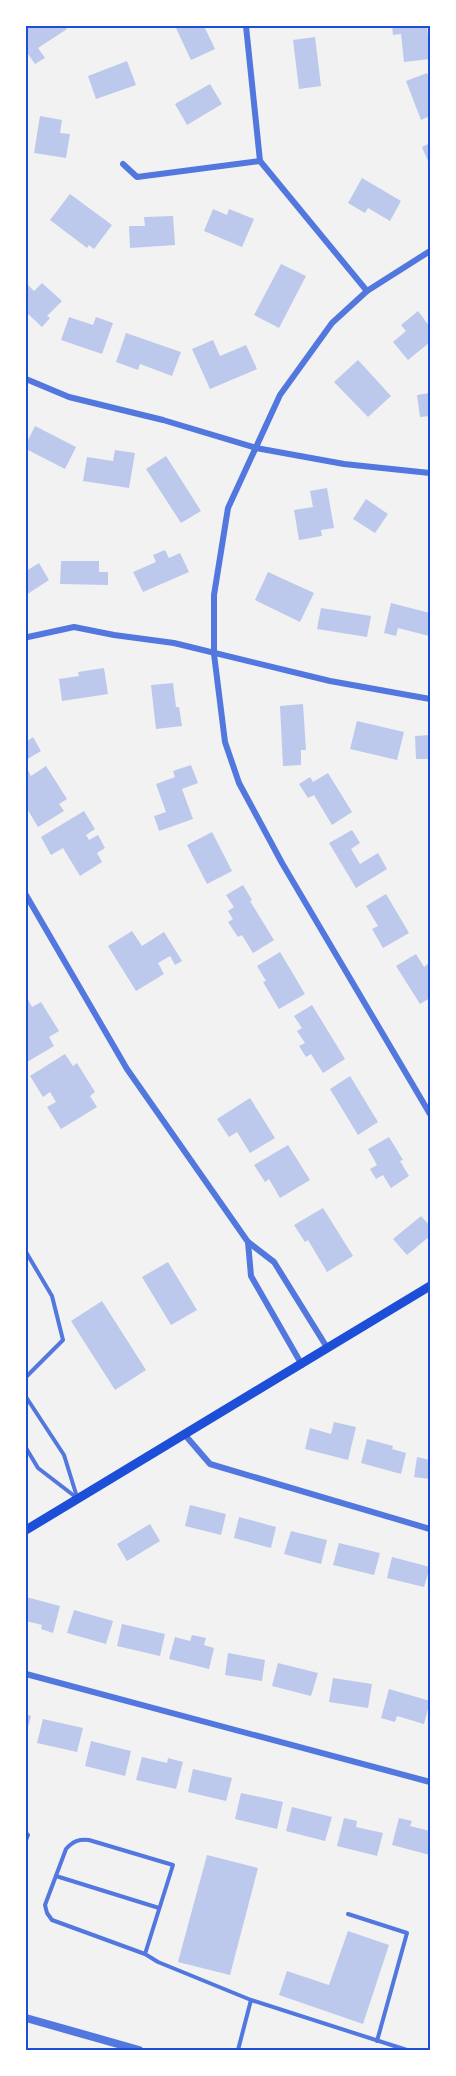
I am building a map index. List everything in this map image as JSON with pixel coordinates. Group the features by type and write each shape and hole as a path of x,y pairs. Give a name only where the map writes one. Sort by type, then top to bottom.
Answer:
{"main road":[{"path":"26,1530 430,1286"}],"street":[{"path":"246,26 260,161 367,291"},
{"path":"123,164 137,177 260,161"},
{"path":"430,251 367,291 332,323 279,394 228,508 214,595 214,654 225,742 239,783 282,863 430,1114"},
{"path":"26,379 69,397 163,420 256,448 344,464 430,473"},
{"path":"28,637 74,627 174,643 330,681 430,699"},
{"path":"26,894 127,1069 248,1242 274,1262 328,1349"},
{"path":"248,1242 251,1276 302,1365"},
{"path":"185,1435 210,1464 430,1529"},
{"path":"26,1674 430,1782"},
{"path":"26,2018 139,2050"}],"lane":[{"path":"26,1252 52,1296 63,1340 26,1377"},
{"path":"26,1397 63,1455 78,1498"},
{"path":"26,1448 38,1468 78,1498"},
{"path":"26,1833 28,1835 26,1840"},
{"path":"145,1954 173,1865 89,1840 76,1841 66,1849 45,1905 52,1920 145,1954 158,1962 251,2000 407,2050"},
{"path":"56,1876 159,1908"},
{"path":"348,1914 407,1933 377,2041"},
{"path":"238,2050 251,2000"}],"building":[{"path":"30,26 64,26 67,29 38,48 45,58 35,64 26,51 26,29"},
{"path":"175,26 204,26 215,49 191,60"},
{"path":"392,26 427,26 430,59 404,62 401,34 393,35"},
{"path":"315,37 321,86 299,89 293,40"},
{"path":"127,61 136,85 96,99 88,76"},
{"path":"427,73 430,81 430,116 421,120 406,81"},
{"path":"210,84 222,104 187,125 175,104"},
{"path":"40,116 62,120 60,133 70,134 66,158 34,153"},
{"path":"430,143 430,166 422,147"},
{"path":"362,178 401,201 390,221 368,208 365,213 348,203"},
{"path":"70,194 112,225 94,249 89,245 87,248 50,220"},
{"path":"213,209 227,215 229,209 254,219 242,247 204,231"},
{"path":"173,216 175,245 130,248 129,226 145,226 144,217"},
{"path":"281,264 306,276 279,328 254,315"},
{"path":"26,283 34,291 42,283 62,301 47,316 50,318 42,327 26,312"},
{"path":"418,311 430,327 430,342 408,360 393,342 406,331 401,325"},
{"path":"69,317 93,325 96,317 113,323 102,354 61,340"},
{"path":"126,333 181,352 172,376 140,364 138,370 116,362"},
{"path":"213,340 220,356 246,345 257,369 210,389 192,349"},
{"path":"358,360 391,396 368,417 334,382"},
{"path":"430,393 430,416 420,417 417,395"},
{"path":"35,426 76,447 65,469 26,449 26,444"},
{"path":"115,450 135,453 129,488 83,481 87,457 113,461"},
{"path":"166,456 201,511 181,523 146,469"},
{"path":"327,488 334,528 321,530 322,536 299,540 294,510 313,507 310,491"},
{"path":"366,499 388,514 375,533 353,519"},
{"path":"165,550 169,558 180,553 189,572 143,592 133,572 156,562 153,555"},
{"path":"61,561 99,561 99,572 108,572 108,585 60,584"},
{"path":"39,563 49,580 26,595 26,571"},
{"path":"268,572 314,593 300,622 255,600"},
{"path":"391,603 430,613 429,636 398,628 396,636 384,633"},
{"path":"321,608 371,616 367,637 317,629"},
{"path":"104,668 108,694 62,701 59,679 79,676 78,672"},
{"path":"173,683 176,707 179,707 182,726 156,729 151,685"},
{"path":"303,704 306,750 301,750 301,765 283,766 280,706"},
{"path":"357,721 404,732 397,760 350,749"},
{"path":"430,735 430,759 416,759 415,736"},
{"path":"33,737 41,751 26,760 26,742"},
{"path":"191,765 198,783 182,789 193,819 159,831 154,816 166,812 156,784 175,777 173,771"},
{"path":"46,766 67,799 59,804 64,811 38,827 26,807 26,767 31,776"},
{"path":"328,773 352,812 332,825 314,795 308,798 299,784 310,777 313,782"},
{"path":"84,811 95,829 86,835 89,840 98,835 105,848 97,853 102,862 80,876 63,848 51,855 41,837"},
{"path":"352,830 360,843 351,849 360,864 378,853 387,869 356,888 329,843"},
{"path":"212,832 232,871 207,884 187,845"},
{"path":"243,885 274,940 253,953 242,935 238,937 228,922 233,919 228,911 234,907 226,895"},
{"path":"386,894 409,933 383,948 372,929 378,926 366,906"},
{"path":"132,931 142,946 164,932 182,961 175,965 170,956 158,963 164,974 136,991 108,946"},
{"path":"280,952 305,994 279,1009 263,982 266,981 257,966"},
{"path":"416,954 424,967 428,964 430,969 430,998 420,1004 396,966"},
{"path":"26,996 32,1007 41,1002 59,1031 49,1037 54,1046 27,1062"},
{"path":"312,1005 345,1059 323,1073 311,1054 306,1057 299,1046 305,1043 297,1031 302,1028 294,1016"},
{"path":"65,1054 73,1066 77,1063 95,1092 90,1096 97,1107 61,1129 47,1107 56,1102 50,1092 43,1097 30,1076"},
{"path":"350,1076 378,1122 358,1135 330,1089"},
{"path":"250,1098 275,1138 250,1153 237,1132 229,1137 217,1119"},
{"path":"389,1137 403,1160 400,1161 409,1176 391,1188 383,1175 376,1179 370,1169 377,1165 368,1149"},
{"path":"288,1145 310,1180 280,1198 269,1179 265,1182 254,1165"},
{"path":"323,1208 353,1256 327,1272 308,1240 305,1242 294,1225"},
{"path":"421,1216 430,1226 430,1236 407,1255 393,1239"},
{"path":"168,1262 197,1310 171,1325 142,1277"},
{"path":"102,1301 146,1370 115,1390 71,1321"},
{"path":"334,1422 356,1427 348,1460 305,1449 310,1428 331,1434"},
{"path":"367,1439 393,1446 392,1449 406,1453 401,1474 361,1463"},
{"path":"417,1457 430,1460 430,1479 414,1477"},
{"path":"190,1505 226,1514 221,1535 185,1526"},
{"path":"239,1517 276,1527 271,1548 234,1538"},
{"path":"150,1524 160,1541 127,1561 117,1544"},
{"path":"291,1531 327,1540 321,1564 284,1554"},
{"path":"339,1543 380,1553 374,1575 333,1565"},
{"path":"392,1557 430,1567 424,1587 387,1578"},
{"path":"26,1597 60,1606 53,1633 41,1629 42,1625 26,1621"},
{"path":"74,1610 113,1621 106,1644 67,1633"},
{"path":"122,1624 165,1634 160,1656 117,1646"},
{"path":"192,1635 206,1638 204,1645 214,1648 209,1669 169,1659 175,1637 190,1641"},
{"path":"228,1653 265,1660 262,1681 225,1675"},
{"path":"278,1663 318,1673 311,1696 272,1686"},
{"path":"333,1678 372,1684 368,1708 329,1702"},
{"path":"389,1689 430,1701 424,1724 397,1716 395,1722 381,1718"},
{"path":"26,1714 31,1716 26,1735"},
{"path":"43,1719 83,1728 77,1752 37,1743"},
{"path":"91,1741 131,1751 125,1776 85,1766"},
{"path":"142,1757 167,1763 168,1758 183,1762 176,1789 136,1780"},
{"path":"193,1769 232,1778 226,1801 188,1792"},
{"path":"241,1793 283,1802 277,1829 235,1819"},
{"path":"292,1807 332,1817 325,1841 286,1831"},
{"path":"344,1818 357,1821 356,1827 383,1833 377,1856 337,1846"},
{"path":"399,1818 412,1821 410,1826 430,1831 430,1855 392,1845"},
{"path":"207,1855 258,1868 230,1975 178,1962"},
{"path":"348,1931 389,1945 363,2024 279,1995 287,1971 329,1985"}]}
